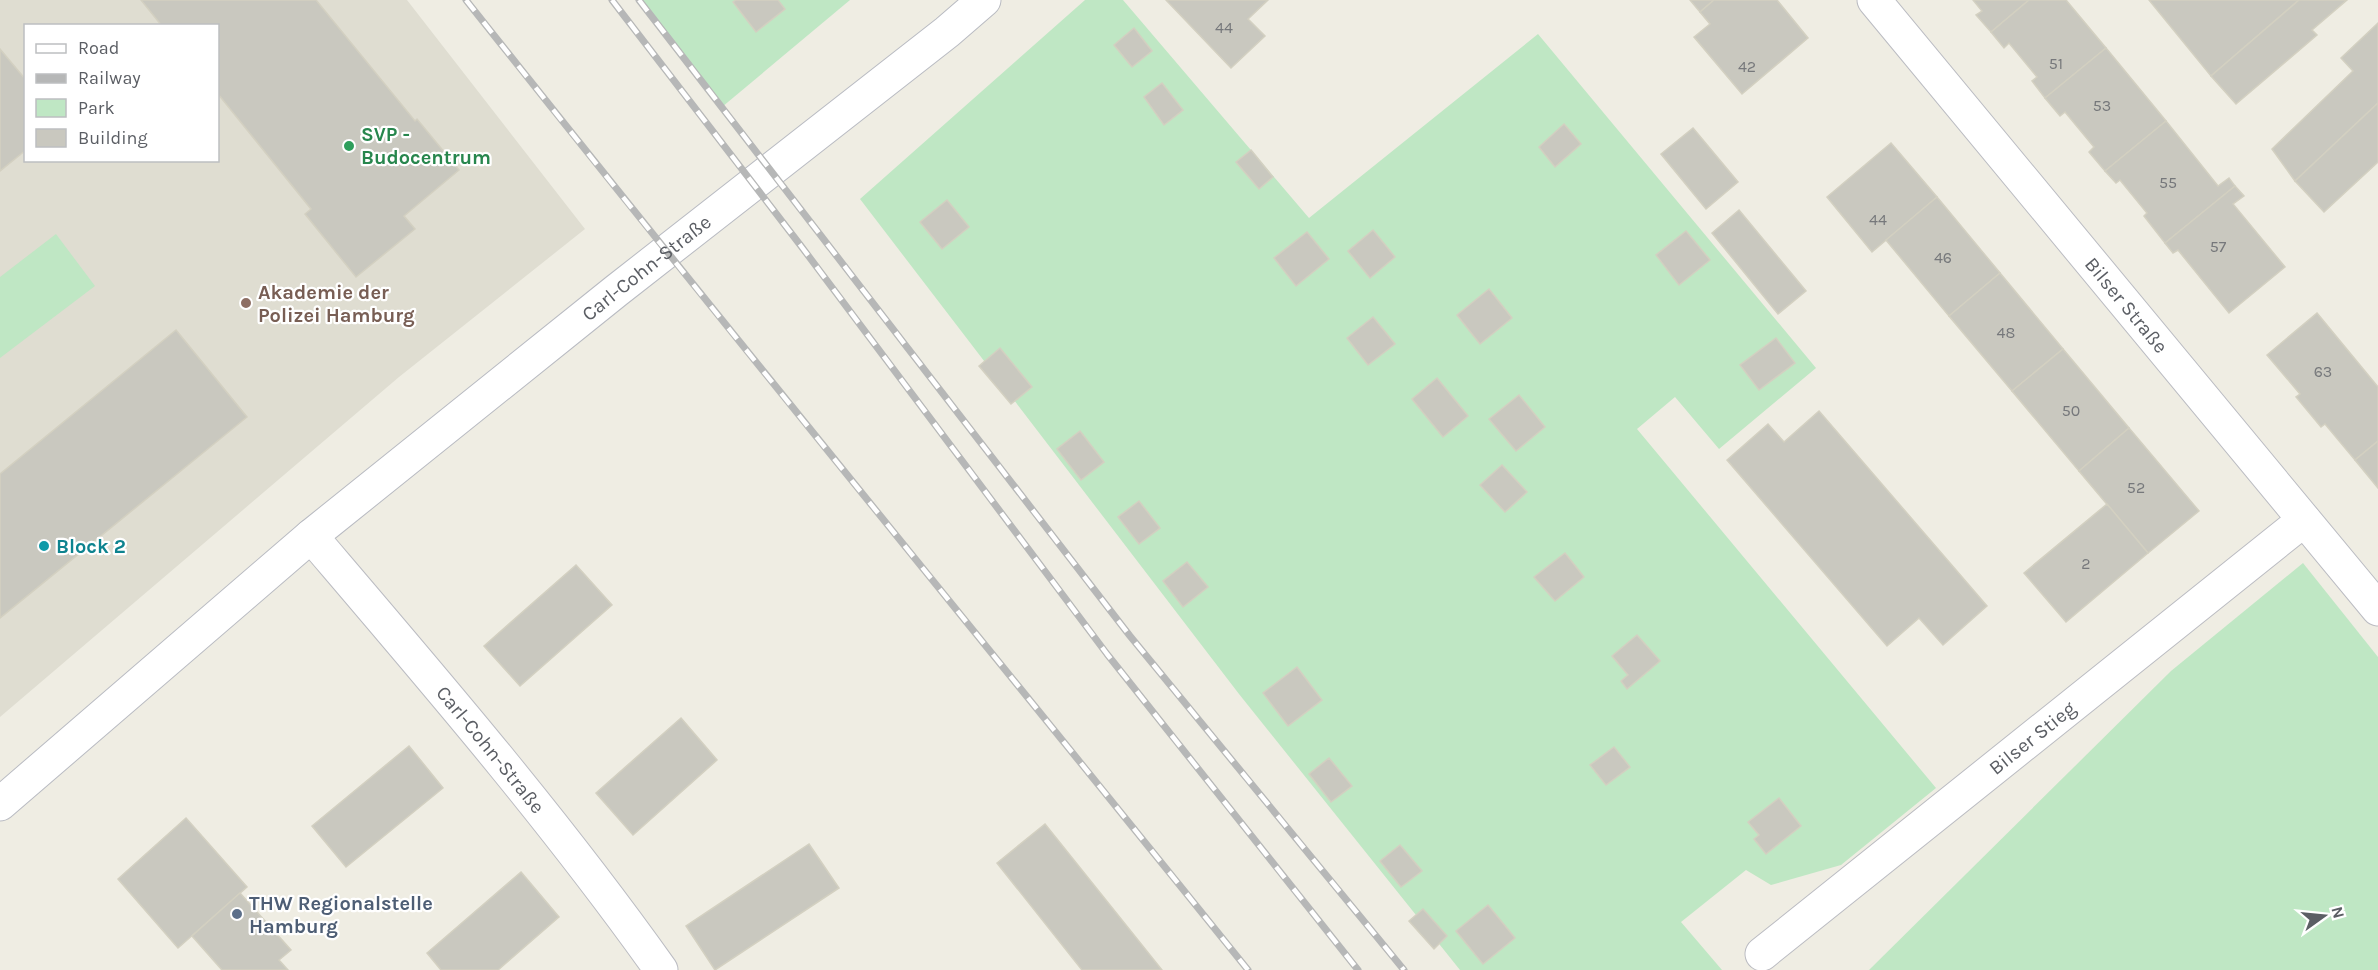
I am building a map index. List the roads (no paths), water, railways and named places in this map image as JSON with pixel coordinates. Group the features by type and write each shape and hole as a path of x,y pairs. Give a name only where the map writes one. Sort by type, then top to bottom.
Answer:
{"street":[{"name":"Carl-Cohn-Straße","path":"0,804 311,537 606,299 947,32 984,0"},
{"name":"Bilser Straße","path":"1874,0 2378,609"},
{"name":"Bilser Stieg","path":"1762,954 2304,520"},
{"name":"Carl-Cohn-Straße","path":"311,537 522,787 598,882 661,970"}],"railway":[{"path":"466,0 1248,970"},
{"path":"612,0 801,246 1107,654 1358,970"},
{"path":"639,0 1130,636 1404,970"}],"place":[{"name":"SVP - Budocentrum","path":"349,146"},
{"name":"Akademie der Polizei Hamburg","path":"246,303"},
{"name":"Block 2","path":"44,546"},
{"name":"THW Regionalstelle Hamburg","path":"237,914"}]}
